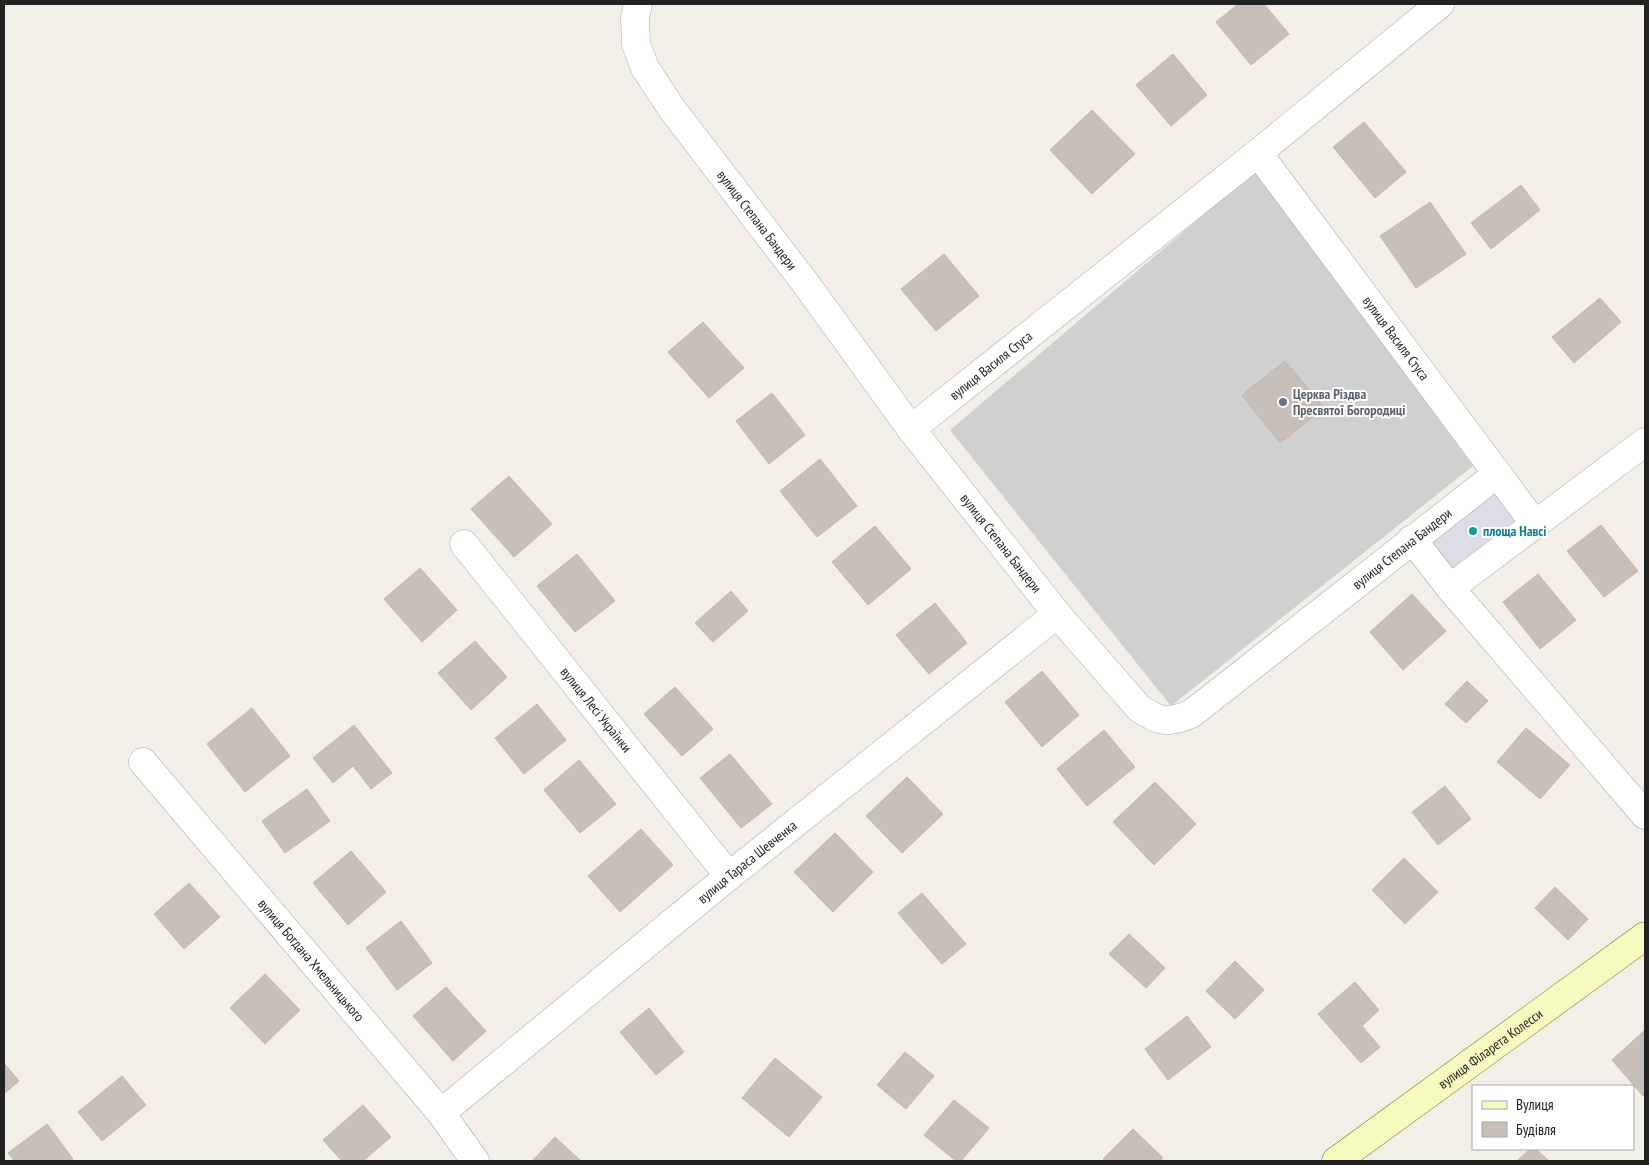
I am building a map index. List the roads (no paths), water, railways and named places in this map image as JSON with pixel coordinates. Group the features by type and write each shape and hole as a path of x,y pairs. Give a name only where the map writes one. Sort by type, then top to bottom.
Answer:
{"main road":[{"name":"вулиця Філарета Колесси","path":"1336,1161 1645,936"}],"street":[{"name":"вулиця Степана Бандери","path":"638,4 635,17 636,44 645,68 672,110 806,284 911,428 1057,614 1138,708 1155,719 1172,722 1191,714 1497,474"},
{"name":"вулиця Василя Стуса","path":"911,428 1258,153 1440,4"},
{"name":"вулиця Василя Стуса","path":"1258,153 1534,523"},
{"path":"1450,588 1534,523 1645,442"},
{"path":"1412,539 1450,588 1645,815"},
{"name":"вулиця Лесі Українки","path":"464,544 729,876"},
{"name":"вулиця Тараса Шевченка","path":"441,1113 729,876 1057,614"},
{"name":"вулиця Богдана Хмельницького","path":"143,762 441,1113 475,1161"}],"place":[{"name":"Церква Різдва Пресвятої Богородиці","path":"1283,402"},
{"name":"площа Навсі","path":"1473,531"}]}
